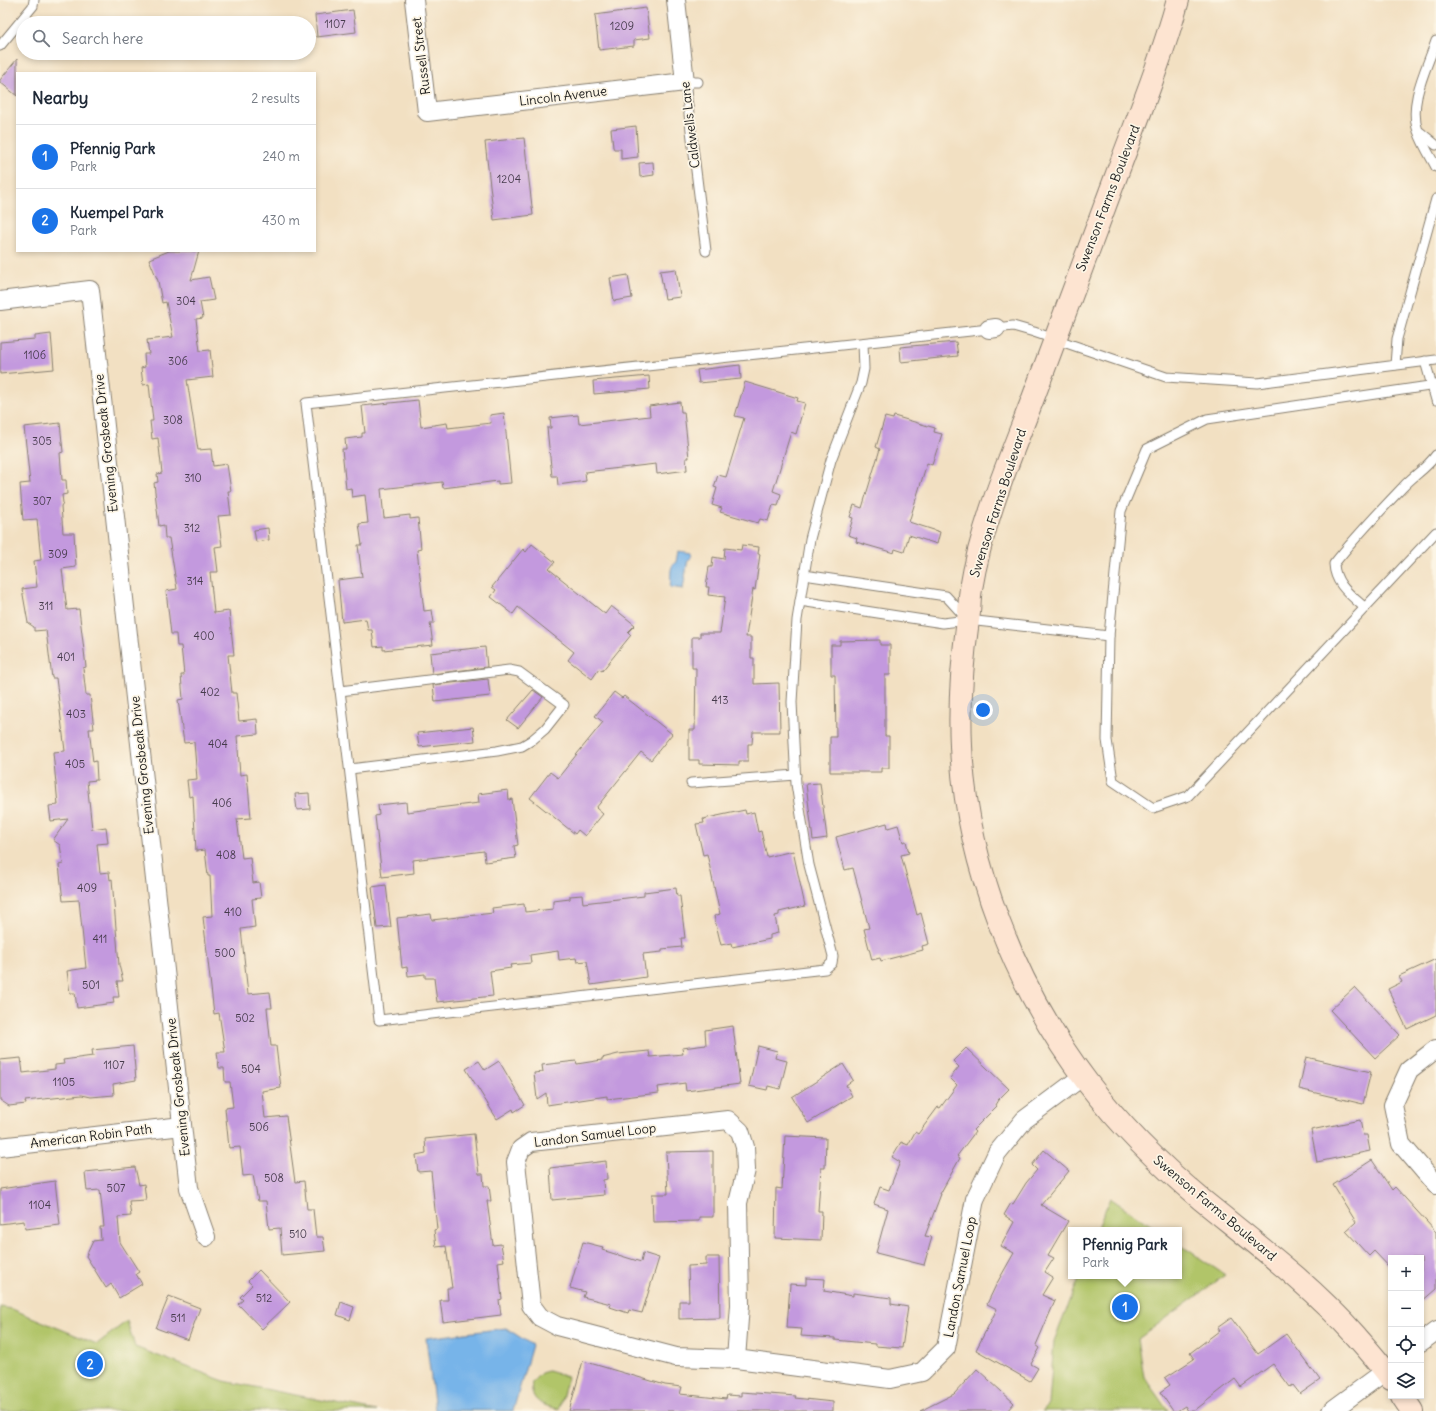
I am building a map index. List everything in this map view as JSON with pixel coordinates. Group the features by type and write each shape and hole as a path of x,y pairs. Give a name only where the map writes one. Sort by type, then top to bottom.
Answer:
{"street":[{"name":"Russell Street","path":"414,0 428,112"},
{"name":"Caldwells Lane","path":"676,0 691,82"},
{"name":"Swenson Farms Boulevard","path":"1178,0 1155,73 1005,472 980,549 971,590 961,683 961,748 967,799 976,846 993,906 1028,988 1083,1076 1131,1134 1200,1198 1268,1252 1308,1287 1333,1311 1388,1371"},
{"name":"Lincoln Avenue","path":"428,112 691,82"},
{"name":"Evening Grosbeak Drive","path":"0,300 90,290 189,1188 206,1237"},
{"path":"1436,1049 1409,1070 1393,1105 1401,1144 1436,1185"},
{"name":"Landon Samuel Loop","path":"736,1359 740,1305 738,1203 746,1170 745,1147 740,1131 728,1120 530,1142 521,1149 516,1162 531,1297 532,1305 540,1317 557,1326 676,1357 736,1359 890,1379 922,1372 946,1348 975,1199 997,1153 1024,1120 1083,1076"},
{"name":"American Robin Path","path":"0,1147 182,1126"},
{"path":"1424,1340 1436,1331"},
{"path":"1331,1411 1388,1373"},
{"path":"1404,1399 1412,1411"}],"lane":[{"path":"25,16 33,6 34,0"},
{"path":"0,46 16,27"},
{"path":"1436,40 1433,59 1416,98 1415,115 1418,130 1436,167"},
{"name":"Caldwells Lane","path":"691,82 706,251"},
{"path":"1418,130 1436,145"},
{"path":"1395,364 1396,339 1436,199"},
{"path":"863,342 864,369 861,383 831,460 810,539 797,620 792,702 796,775 809,865 833,956 832,963 825,969 379,1020 306,403 863,342 992,329 1013,326 1166,377 1257,383 1395,364 1436,360"},
{"path":"1426,361 1434,386 1436,400"},
{"path":"1434,386 1207,419 1147,449 1121,511 1109,636 1107,740 1113,781 1153,808 1188,796 1436,532"},
{"path":"1364,608 1338,582 1334,575 1334,564 1362,528 1405,484 1428,467 1436,455"},
{"path":"804,575 946,596 968,620"},
{"path":"800,601 943,623 968,620 1109,636"},
{"path":"340,691 509,670 519,672 564,705 545,729 522,746 497,751 350,769"},
{"path":"691,784 796,775"}],"green space":[{"path":"1110,1198 1154,1227 1098,1227"},
{"path":"1182,1246 1225,1275 1138,1339 1144,1377 1168,1411 1042,1411 1049,1404 1054,1341 1079,1279 1182,1279"},
{"path":"0,1307 12,1309 97,1344 127,1321 135,1347 224,1381 377,1411 0,1411"},
{"path":"548,1371 568,1377 559,1409 538,1402 533,1394 532,1382 541,1373"}],"water":[{"path":"678,551 691,553 690,559 688,559 683,589 670,587 671,569 676,562"},
{"path":"506,1328 532,1345 513,1411 435,1410 426,1338"}],"building":[{"path":"646,8 650,38 634,40 634,46 599,50 595,15"},
{"path":"353,10 356,32 317,37 315,15"},
{"path":"17,60 16,95 0,82 0,80"},
{"path":"636,126 638,157 621,159 621,149 614,149 613,147 611,129"},
{"path":"524,138 533,215 494,220 485,142"},
{"path":"653,162 654,175 640,177 639,163"},
{"path":"166,252 199,252 191,280 209,277 214,300 200,302 203,318 196,319 200,351 210,350 213,377 187,380 198,450 211,449 213,466 227,464 231,491 228,491 231,515 218,516 222,546 215,547 218,572 210,572 214,613 229,611 234,655 228,655 232,693 236,693 239,721 257,719 258,734 237,736 240,775 247,774 251,818 237,819 242,858 250,857 253,883 259,882 261,898 252,899 255,927 241,929 248,994 270,992 272,1008 267,1008 271,1046 276,1046 281,1088 262,1091 265,1118 286,1116 295,1182 304,1181 307,1209 313,1209 316,1237 323,1237 325,1251 282,1255 280,1228 269,1229 266,1201 258,1201 253,1175 243,1176 240,1147 229,1148 225,1108 233,1107 230,1082 225,1082 224,1068 219,1068 217,1052 225,1052 219,1013 214,1014 203,917 212,916 210,876 208,876 205,850 196,851 193,796 189,797 187,780 197,779 194,742 184,743 178,700 183,699 181,675 184,675 181,646 177,646 176,634 171,634 166,591 177,589 169,538 165,538 164,525 159,526 154,483 158,482 157,474 162,473 158,438 152,439 150,421 153,421 149,384 143,385 141,368 145,367 144,354 149,354 147,340 173,337 166,302 162,303 158,281 149,259"},
{"path":"676,269 680,297 665,299 660,271"},
{"path":"628,275 632,298 614,301 610,278"},
{"path":"51,334 54,369 0,374 0,342 35,339 35,336"},
{"path":"956,342 958,356 901,362 900,347"},
{"path":"740,365 741,379 699,383 697,370"},
{"path":"649,376 650,389 594,394 593,381"},
{"path":"745,382 798,398 797,401 805,403 796,434 791,432 773,491 781,494 778,506 773,505 768,521 760,519 758,523 720,512 722,508 712,505 717,488 714,487 718,475 726,477 744,418 735,416"},
{"path":"418,400 421,427 447,423 448,428 491,423 490,415 504,413 511,483 498,484 498,481 443,488 442,482 381,489 384,518 410,515 410,519 418,518 421,549 417,550 424,611 432,610 434,623 430,623 433,645 383,650 383,646 374,647 372,630 368,630 366,619 342,622 338,580 362,577 358,545 362,545 359,524 368,523 365,495 352,497 351,488 346,489 342,449 346,449 345,439 362,437 362,433 365,433 362,406"},
{"path":"680,402 681,412 684,412 689,458 686,458 687,470 657,474 656,464 585,472 586,481 558,485 557,476 552,476 547,428 551,428 550,418 578,415 579,424 650,416 649,406"},
{"path":"894,416 935,428 934,432 942,434 932,465 927,463 909,522 940,532 937,544 909,535 904,552 895,549 894,553 856,542 857,538 848,535 853,518 850,517 854,505 862,508 880,449 876,447 885,417 893,419"},
{"path":"60,423 63,452 60,453 62,480 66,480 67,494 62,495 63,503 61,506 63,533 74,533 76,567 62,569 67,610 79,609 86,667 83,668 86,695 90,695 94,729 89,729 93,762 96,761 97,780 87,781 92,829 106,827 108,843 97,844 100,873 109,872 110,880 112,879 119,965 123,981 117,981 119,997 113,997 114,1003 77,1008 75,993 70,993 67,971 86,968 79,900 63,901 59,865 63,864 60,845 53,840 68,819 51,821 49,806 58,805 53,752 65,751 56,678 52,678 46,630 34,631 34,627 28,623 22,589 37,587 34,561 41,560 37,519 23,520 20,484 30,483 24,427"},
{"path":"268,528 269,540 256,542 254,530"},
{"path":"532,544 555,562 549,569 605,614 611,606 635,625 628,632 631,635 602,671 599,669 592,679 568,660 574,652 518,607 513,614 491,597 496,590 492,587 523,549 526,552"},
{"path":"742,545 759,547 758,554 760,554 755,590 753,589 746,637 751,637 751,658 754,658 754,684 779,683 780,732 753,732 752,744 748,744 748,761 739,761 739,765 699,764 699,760 689,760 689,730 695,730 696,668 692,668 692,637 700,637 700,633 720,633 725,597 708,595 709,587 706,587 709,567 712,567 713,557 724,559 725,548 741,550"},
{"path":"880,640 880,645 890,645 890,675 885,675 885,736 889,736 889,768 881,768 881,772 830,772 830,737 836,737 835,675 831,675 831,645 840,645 840,641"},
{"path":"485,647 487,667 432,674 430,653"},
{"path":"488,679 490,696 435,702 433,685"},
{"path":"533,690 543,697 518,728 507,720"},
{"path":"614,692 622,698 624,696 672,734 651,760 641,752 596,808 603,814 585,836 578,830 575,834 530,798 550,772 558,778 603,722 595,716"},
{"path":"473,727 475,741 419,747 417,733"},
{"path":"820,783 827,838 813,840 806,784"},
{"path":"508,790 509,800 512,799 518,845 514,846 516,858 485,862 484,851 413,860 414,873 382,877 375,816 379,815 378,805 406,802 407,812 479,803 478,794"},
{"path":"309,793 310,809 297,810 295,794"},
{"path":"745,810 746,814 754,812 758,832 761,831 767,857 793,851 805,906 779,912 779,915 775,916 778,933 770,935 770,939 732,947 731,943 721,945 714,916 720,914 707,854 703,855 696,824 704,823 703,819"},
{"path":"887,823 888,828 898,825 903,842 906,841 909,853 901,855 917,915 921,913 929,944 922,946 923,950 881,961 880,958 872,960 864,929 869,928 853,868 845,870 836,837"},
{"path":"386,885 391,927 377,928 372,887"},
{"path":"676,888 677,896 680,896 685,938 681,938 682,947 662,949 662,952 643,954 646,977 591,985 587,961 577,962 576,958 559,960 558,951 530,955 531,963 510,965 511,968 490,971 493,996 437,1002 434,978 425,978 425,974 408,976 407,967 402,968 397,918 431,914 432,920 493,913 492,908 524,904 525,912 553,909 553,901 570,899 570,896 582,895 583,903 644,896 644,892"},
{"path":"1436,959 1436,1015 1407,1029 1388,989 1402,982 1399,976"},
{"path":"1355,987 1400,1035 1375,1058 1330,1010"},
{"path":"733,1026 740,1084 686,1091 685,1083 658,1087 659,1093 607,1099 607,1096 547,1105 546,1093 537,1099 534,1073 543,1072 542,1065 576,1061 577,1064 602,1060 602,1058 618,1054 649,1051 650,1057 683,1054 682,1048 706,1045 705,1030"},
{"path":"133,1046 136,1080 113,1084 114,1095 91,1097 82,1095 25,1101 26,1104 9,1106 0,1100 0,1060 21,1058 23,1073 55,1069 55,1065 64,1064 63,1060 93,1056 92,1050"},
{"path":"758,1046 777,1051 775,1058 787,1061 780,1089 768,1086 767,1090 749,1086"},
{"path":"966,1048 1009,1089 998,1100 995,1105 997,1106 973,1130 975,1132 957,1156 960,1158 940,1194 925,1236 932,1237 924,1265 876,1253 888,1209 874,1204 880,1187 889,1190 900,1162 892,1157 901,1142 908,1145 915,1132 918,1134 957,1085 950,1078 959,1067 953,1061"},
{"path":"1306,1057 1371,1072 1363,1104 1299,1089"},
{"path":"479,1061 485,1070 499,1061 525,1105 514,1112 513,1109 497,1119 466,1069"},
{"path":"843,1064 853,1080 846,1085 852,1096 808,1123 792,1097"},
{"path":"1360,1120 1363,1135 1367,1135 1370,1151 1317,1162 1311,1130"},
{"path":"474,1134 479,1174 483,1174 484,1186 489,1186 491,1201 487,1201 493,1245 501,1244 504,1261 498,1262 502,1299 499,1300 501,1315 443,1322 440,1300 448,1300 447,1288 452,1288 446,1246 436,1247 434,1230 437,1229 431,1171 418,1172 416,1155 426,1153 425,1139"},
{"path":"785,1136 826,1138 825,1168 821,1168 818,1211 822,1211 821,1240 775,1238 776,1188 782,1189"},
{"path":"1044,1150 1069,1171 1041,1205 1068,1221 1048,1255 1054,1258 1045,1272 1053,1277 1042,1295 1055,1301 1036,1345 1040,1348 1031,1364 1038,1368 1030,1381 976,1350 997,1309 987,1304 1014,1253 1001,1246 1014,1222 1004,1215 1011,1203 1013,1204 1026,1183 1037,1170 1032,1165"},
{"path":"713,1151 713,1217 699,1217 699,1221 653,1222 652,1194 668,1194 666,1152"},
{"path":"1372,1160 1392,1190 1395,1187 1436,1232 1436,1289 1424,1299 1424,1255 1388,1255 1388,1266 1374,1251 1369,1256 1346,1231 1356,1222 1333,1185"},
{"path":"606,1161 607,1179 603,1180 604,1195 552,1200 550,1168"},
{"path":"135,1167 139,1185 144,1184 146,1200 129,1201 131,1216 118,1217 120,1242 139,1272 136,1274 142,1284 119,1298 111,1284 106,1288 86,1256 93,1241 101,1240 100,1227 104,1227 100,1190 87,1191 85,1172"},
{"path":"55,1181 60,1225 25,1229 24,1221 0,1224 0,1189"},
{"path":"583,1242 603,1247 602,1250 641,1262 643,1253 659,1258 642,1313 629,1310 628,1313 610,1307 611,1304 583,1297 585,1292 570,1288"},
{"path":"706,1257 719,1257 720,1318 679,1319 679,1301 689,1301 688,1266 706,1265"},
{"path":"259,1270 290,1302 262,1329 238,1304 243,1300 240,1297 252,1285 248,1281"},
{"path":"806,1278 825,1279 824,1291 853,1296 853,1293 891,1298 891,1304 908,1307 902,1348 875,1346 875,1344 835,1340 835,1338 801,1336 802,1329 787,1328 790,1284 806,1285"},
{"path":"169,1296 200,1308 188,1340 156,1328"},
{"path":"341,1302 354,1307 350,1320 337,1315"},
{"path":"1231,1318 1258,1354 1286,1334 1320,1380 1300,1394 1293,1385 1290,1387 1273,1364 1241,1387 1235,1379 1194,1411 1188,1411 1185,1406 1177,1411 1173,1411 1160,1392 1170,1385 1165,1378 1194,1359 1190,1353 1219,1331 1217,1328"},
{"path":"583,1361 665,1385 682,1387 680,1394 726,1399 727,1395 741,1396 741,1392 796,1396 795,1398 833,1402 833,1411 569,1411"},
{"path":"977,1369 1014,1403 1007,1411 920,1411 954,1394"}],"place":[{"name":"Pfennig Park","path":"1125,1307"},
{"name":"Kuempel Park","path":"90,1364"}]}
